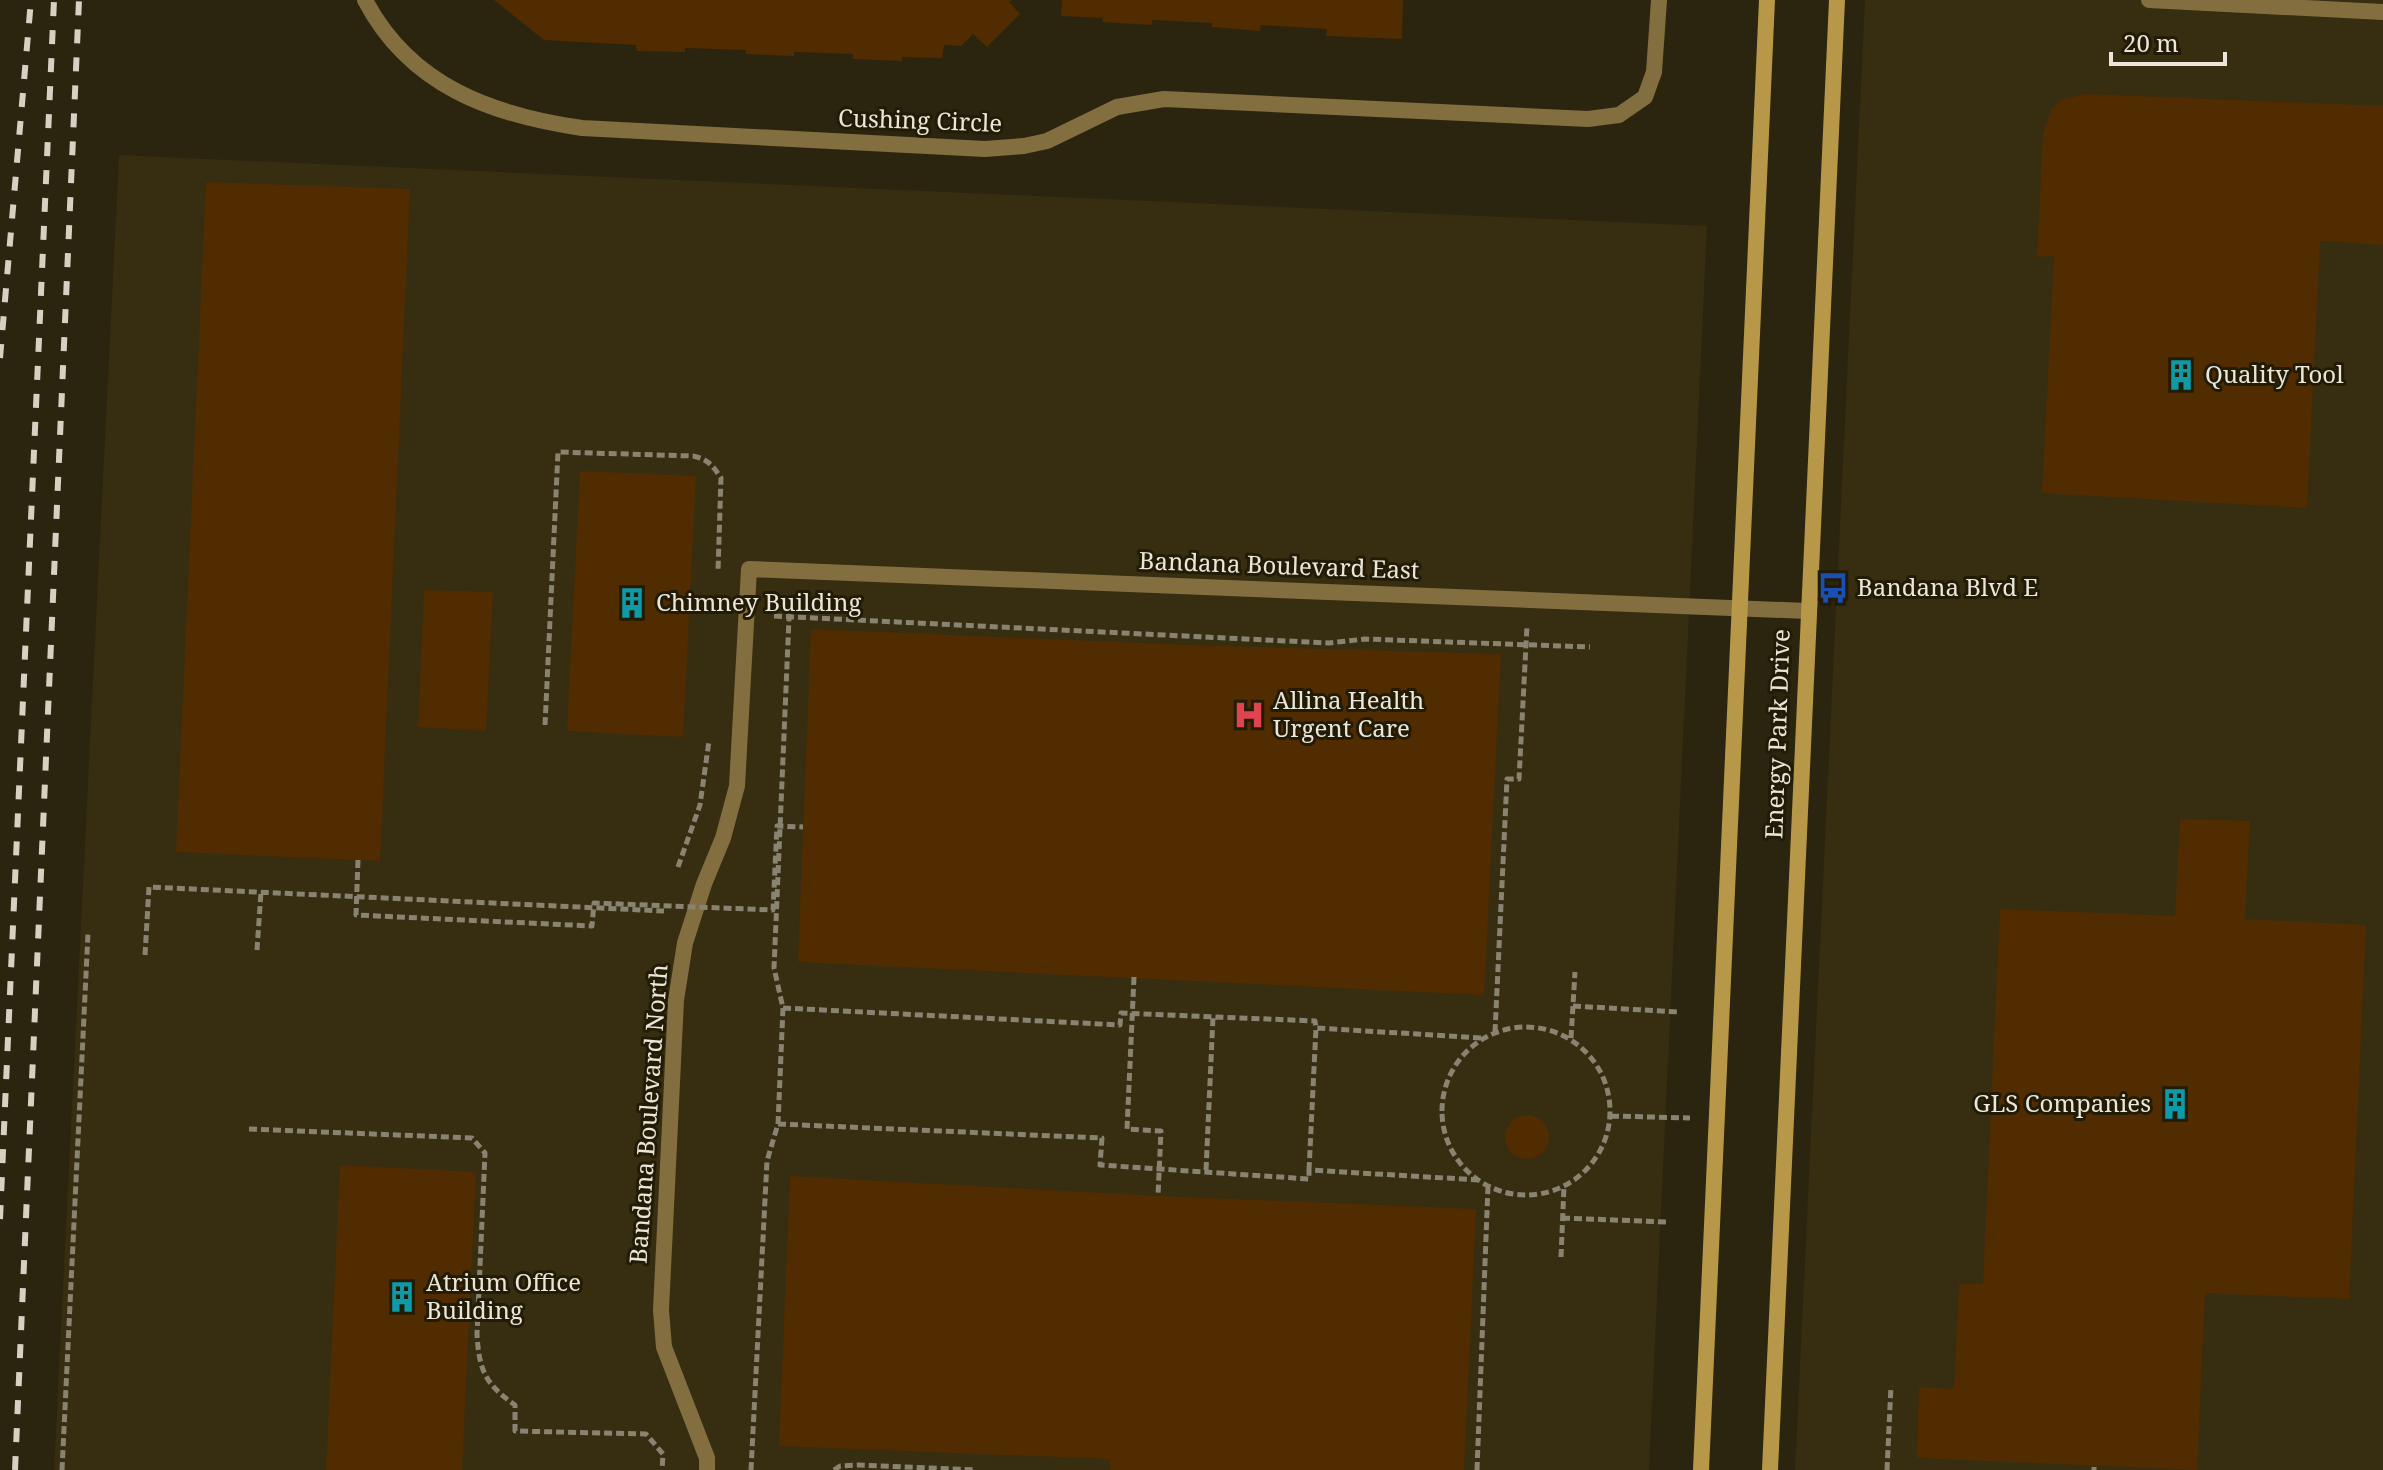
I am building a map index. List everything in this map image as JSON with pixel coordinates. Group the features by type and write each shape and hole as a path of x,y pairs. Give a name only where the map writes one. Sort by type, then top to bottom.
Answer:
{"street":[{"name":"Cushing Circle","path":"365,0 387,33 431,77 494,110 534,122 597,129 985,149 1047,141 1117,107 1164,99 1588,119 1619,115 1645,97 1654,72 1659,0"},
{"name":"Energy Park Drive","path":"1701,1470 1767,0"},
{"name":"Energy Park Drive","path":"1770,1470 1837,0"},
{"path":"2149,0 2383,12"},
{"name":"Bandana Boulevard East","path":"749,569 1807,611"},
{"name":"Bandana Boulevard North","path":"707,1470 707,1458 664,1347 661,1310 676,1000 685,943 723,838 737,786 749,569"}],"path":[{"path":"545,725 558,452 693,456 705,459 714,466 721,478 718,583"},
{"path":"751,1470 767,1161 778,1124 783,1008 774,968 792,571"},
{"path":"1495,1032 1507,779 1519,779 1527,600"},
{"path":"746,615 1329,643 1365,639 1590,647"},
{"path":"678,868 700,805 710,731"},
{"path":"358,860 356,915 592,926 594,903 773,910 777,826 803,827"},
{"path":"145,955 149,887 664,911"},
{"path":"257,950 261,892"},
{"path":"661,924 669,896"},
{"path":"62,1470 88,933"},
{"path":"1571,1038 1575,972"},
{"path":"1134,977 1127,1129 1161,1131 1158,1196"},
{"path":"1573,1006 1679,1012"},
{"path":"778,1124 1102,1138 1100,1165 1309,1179 1315,1021 1121,1013 1120,1025 783,1008"},
{"path":"1206,1170 1213,1017"},
{"path":"1516,1026 1547,1028 1571,1038 1596,1063 1608,1087 1611,1116 1603,1147 1581,1177 1550,1193 1520,1196 1497,1192 1462,1167 1446,1141 1441,1113 1445,1084 1463,1053 1495,1032 1516,1026"},
{"path":"1316,1028 1483,1038"},
{"path":"1611,1116 1716,1120"},
{"path":"249,1129 472,1138 485,1153 477,1334 479,1358 487,1382 515,1405 515,1431 646,1434 663,1454 662,1470"},
{"path":"1309,1170 1479,1180"},
{"path":"1561,1257 1564,1185"},
{"path":"1477,1470 1488,1186"},
{"path":"1562,1218 1667,1222"},
{"path":"1887,1470 1891,1386"},
{"path":"834,1470 840,1466 857,1465 976,1470"}],"shaded area":[{"path":"1865,0 2383,0 2383,1470 1795,1470"},
{"path":"119,155 1707,226 1649,1470 54,1470"}],"building":[{"path":"494,0 1012,0 1009,2 1020,14 987,47 973,34 961,46 944,45 942,58 902,57 902,61 853,59 853,54 794,52 794,56 745,54 746,50 685,48 685,52 637,51 636,45 544,40"},
{"path":"1062,0 1403,0 1402,39 1326,36 1327,29 1261,25 1260,31 1212,27 1212,23 1152,20 1152,25 1102,22 1103,18 1061,16"},
{"name":"Quality Tool","path":"2086,94 2383,106 2383,245 2320,241 2307,508 2042,493 2054,256 2037,257 2043,134 2051,110 2061,100"},
{"path":"206,182 410,189 380,861 176,852"},
{"name":"Chimney Building","path":"580,471 696,476 683,737 567,731"},
{"path":"424,590 493,592 486,731 418,727"},
{"path":"811,629 1501,654 1484,995 798,962"},
{"name":"GLS Companies","path":"2180,819 2250,821 2245,919 2366,925 2349,1299 2205,1293 2197,1470 1917,1458 1919,1387 1954,1389 1959,1284 1983,1284 2000,909 2175,916"},
{"path":"1527,1115 1542,1122 1549,1137 1542,1152 1527,1159 1512,1152 1505,1137 1512,1122"},
{"name":"Atrium Office Building","path":"340,1165 476,1172 462,1470 326,1470"},
{"path":"790,1176 1476,1209 1464,1470 1110,1470 1110,1459 779,1446"}],"railway":[{"path":"0,358 31,0"},
{"path":"0,1219 54,0"},
{"path":"15,1470 79,0"}],"place":[{"name":"Quality Tool","path":"2181,375"},
{"name":"Bandana Blvd E","path":"1833,588"},
{"name":"Chimney Building","path":"632,603"},
{"name":"Allina Health Urgent Care","path":"1249,715"},
{"name":"GLS Companies","path":"2175,1104"},
{"name":"Atrium Office Building","path":"402,1297"}]}
